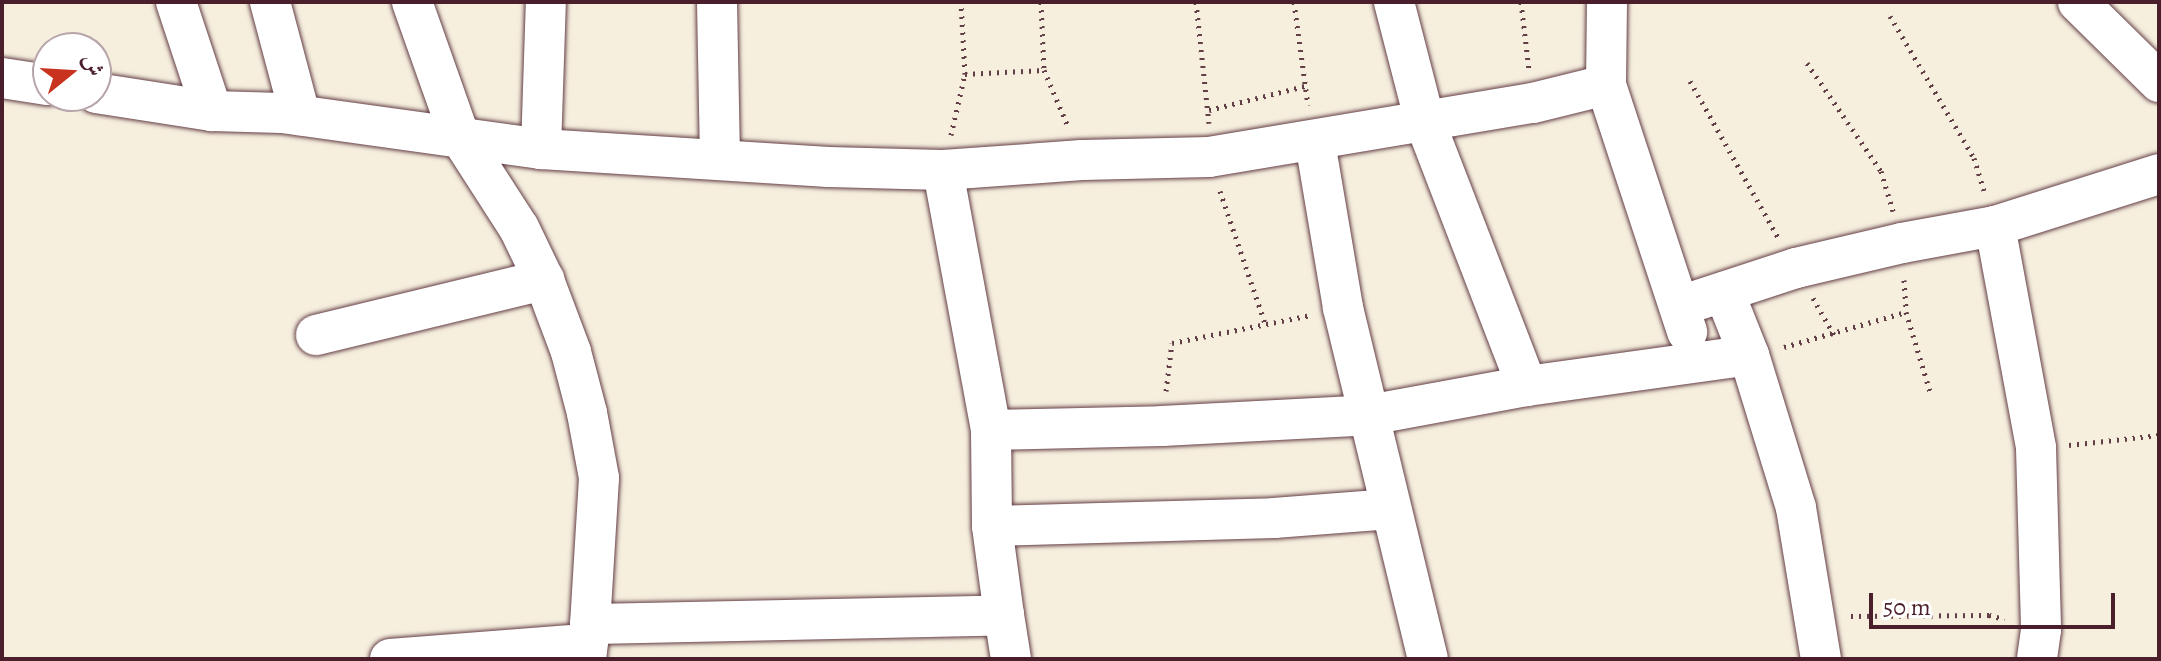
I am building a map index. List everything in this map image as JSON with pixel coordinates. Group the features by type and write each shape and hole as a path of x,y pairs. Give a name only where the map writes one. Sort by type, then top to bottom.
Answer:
{"street":[{"path":"176,2 212,111"},
{"path":"270,2 300,115"},
{"path":"412,2 459,135 519,228 544,280 583,397 599,478 588,642"},
{"path":"541,149 546,2"},
{"path":"717,2 720,160"},
{"path":"1394,2 1425,122 1527,386"},
{"path":"1607,2 1606,85 1697,363"},
{"path":"2078,2 2159,82"},
{"path":"2,78 32,83"},
{"path":"112,95 212,111 300,115 459,135 541,149 943,170 1082,160 1209,157 1315,142 1533,103 1606,85"},
{"path":"1315,142 1343,308 1391,509 1416,657"},
{"path":"943,170 991,430 992,526 1011,659"},
{"path":"1680,306 1796,268 1902,243 1995,226 2159,174"},
{"path":"1995,226 2036,448 2039,644"},
{"path":"316,335 544,280"},
{"path":"1724,292 1749,355 1796,508 1821,659"},
{"path":"991,430 1162,426 1369,415 1527,386 1749,355"},
{"path":"992,526 1274,518 1391,509"},
{"path":"390,659 588,642 1004,615"}],"path":[{"path":"943,170 965,74 961,2"},
{"path":"1041,2 1044,70 1082,160"},
{"path":"1196,2 1209,110 1305,86 1294,2"},
{"path":"1521,2 1533,103"},
{"path":"1890,16 1974,158 1995,226"},
{"path":"1807,63 1881,171 1902,243"},
{"path":"965,74 1044,70"},
{"path":"1690,81 1834,335"},
{"path":"1162,426 1172,343 1266,326 1209,157"},
{"path":"1749,355 1834,335 1906,312 1931,395"},
{"path":"2036,448 2159,435"},
{"path":"1814,616 1989,615 2039,644"}]}
